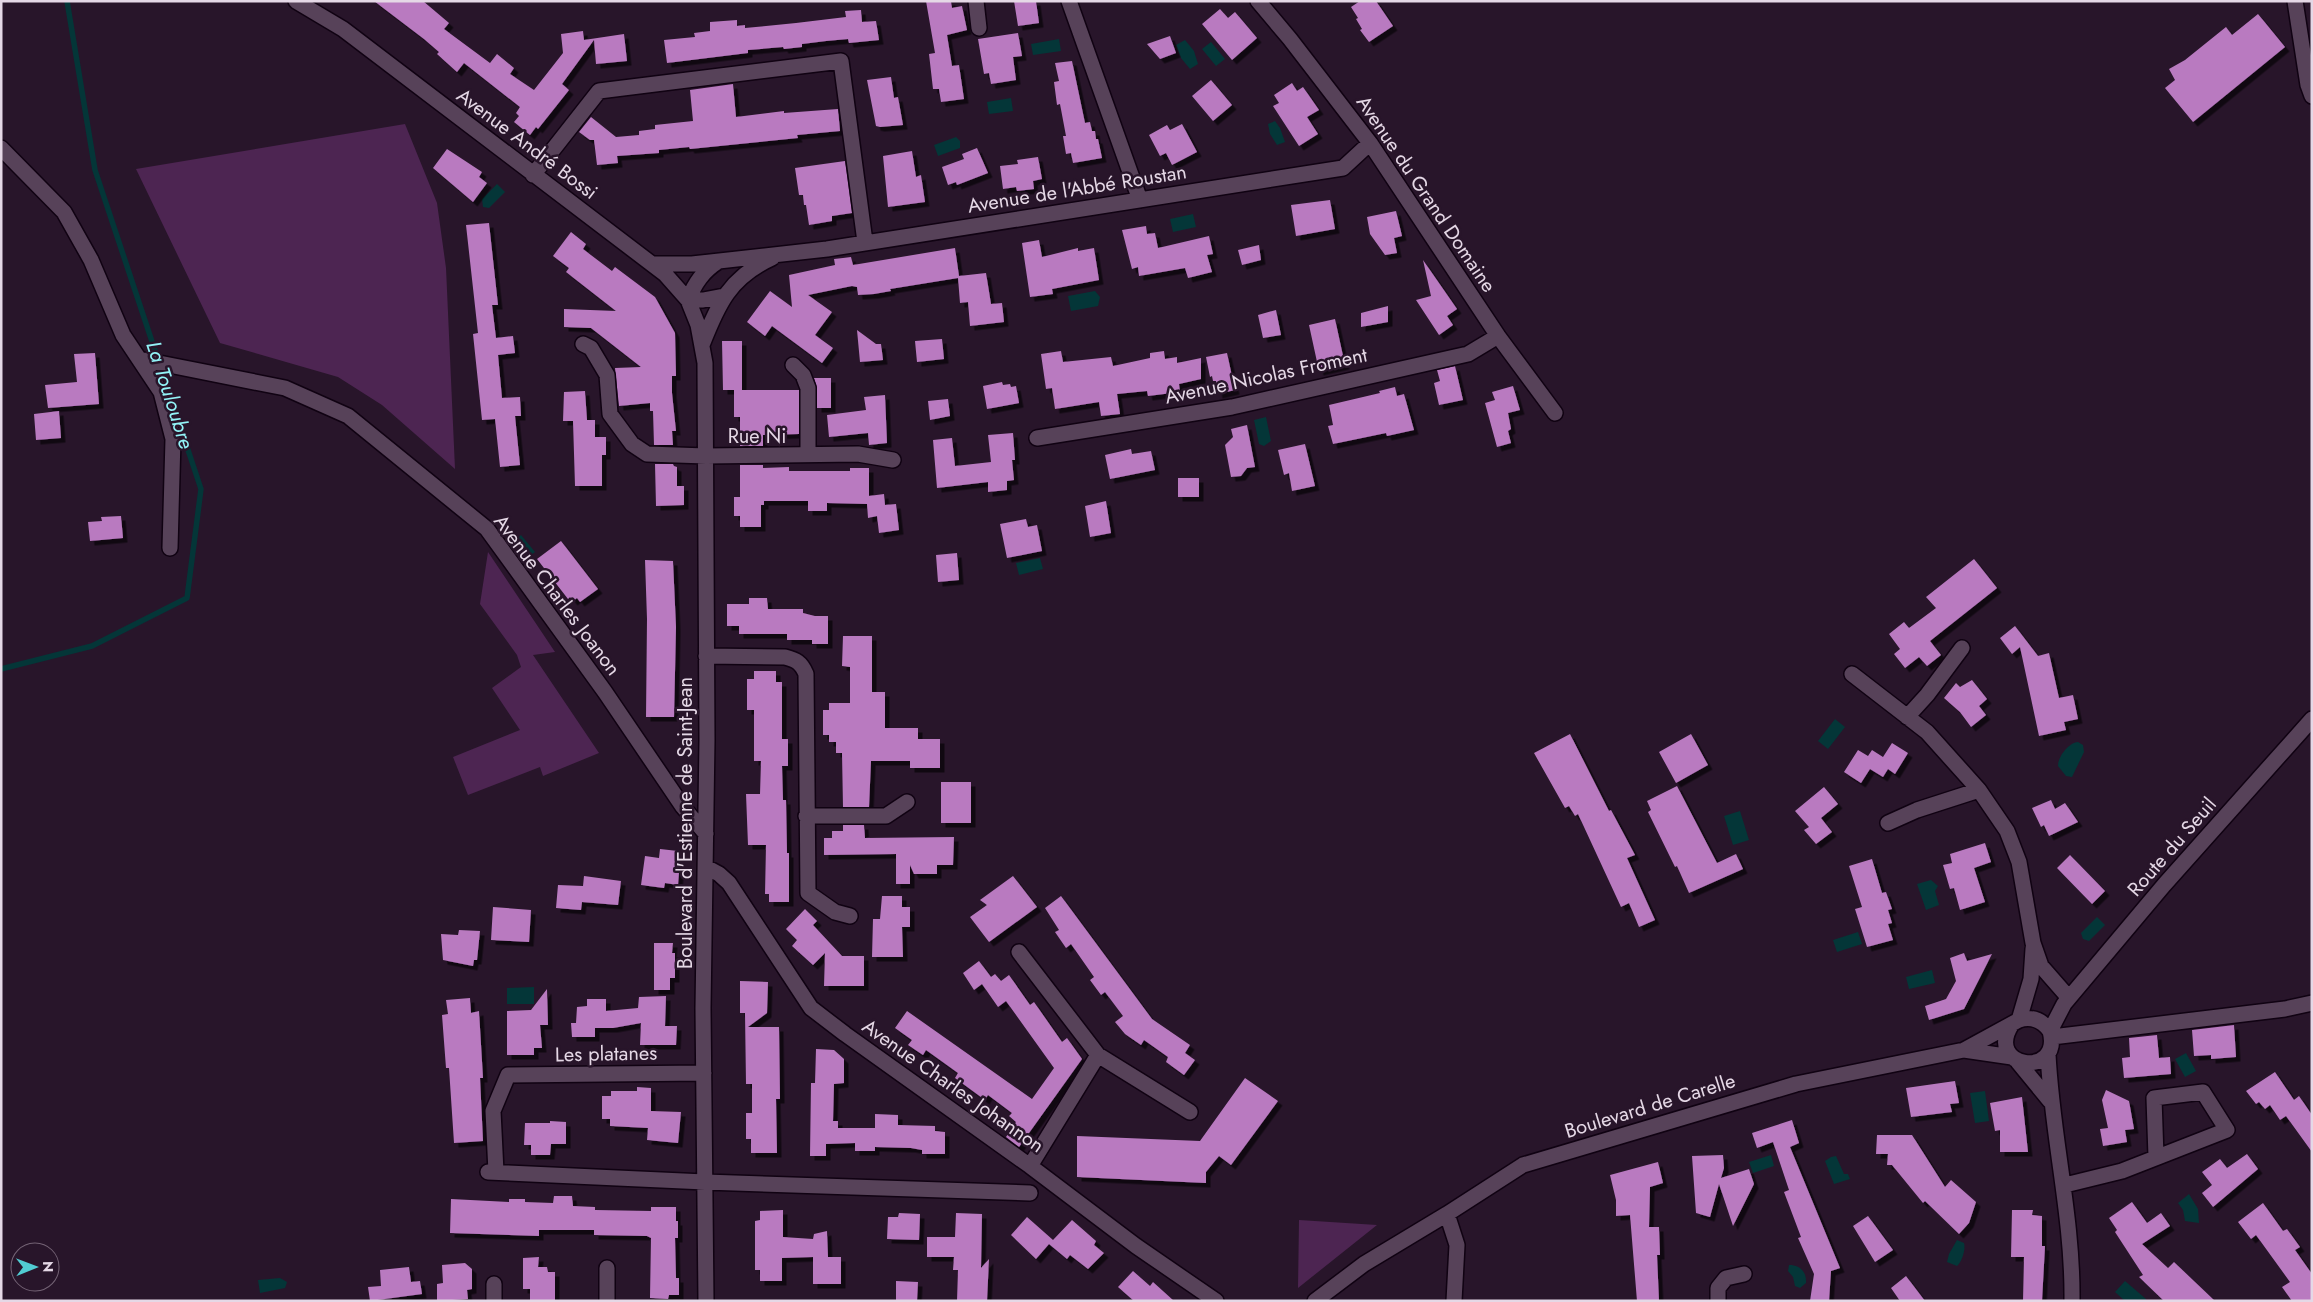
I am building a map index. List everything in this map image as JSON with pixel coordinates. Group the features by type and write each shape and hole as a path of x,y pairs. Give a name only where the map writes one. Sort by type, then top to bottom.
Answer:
{"street":[{"name":"Avenue André Bossi","path":"296,1 343,29 665,274 688,300 698,325 702,345"},
{"path":"976,1 979,28"},
{"path":"1070,1 1140,200"},
{"name":"Avenue du Grand Domaine","path":"1258,1 1290,39 1370,143 1498,336 1555,413"},
{"path":"2295,1 2308,86 2312,96"},
{"path":"533,175 600,91 841,61 865,242"},
{"name":"Avenue de l'Abbé Roustan","path":"652,264 676,265 780,255 1343,168 1370,143"},
{"path":"1,148 64,212 91,260 123,334 161,392 173,439 170,548"},
{"name":"Avenue de l'Abbé Roustan","path":"702,345 724,296 736,281 756,265 780,255"},
{"path":"719,261 702,275 693,287 688,300 703,300 724,296"},
{"name":"Avenue Nicolas Froment","path":"1037,438 1232,407 1468,354 1498,336"},
{"name":"Rue Ni","path":"583,344 591,348 607,374 610,414 632,444 647,454 706,456 858,454 893,460"},
{"name":"Boulevard d'Estienne de Saint-Jean","path":"702,345 705,363 706,456 704,1073 706,1301"},
{"name":"Avenue Charles Joanon","path":"139,359 285,388 348,416 487,528 605,692 683,807 706,834"},
{"name":"Rue Ni","path":"793,365 803,375 808,388 808,455"},
{"path":"1906,716 1927,695 1962,648"},
{"path":"706,656 785,657 796,660 802,665 806,674 808,893 835,912 850,916"},
{"path":"1852,674 1927,732 1979,790 2007,830 2019,862 2033,943 2042,966 2066,1001"},
{"name":"Route du Seuil","path":"2051,1034 2066,1001 2164,885 2312,719"},
{"path":"1888,823 1917,810 1979,790"},
{"path":"806,816 886,816 907,802"},
{"name":"Avenue Charles Johannon","path":"706,867 719,874 729,884 811,1008 1030,1166 1136,1246 1216,1301"},
{"path":"2033,943 2031,978 2021,1021 2005,1040 2007,1049 2050,1101"},
{"path":"1018,952 1098,1055 1190,1112"},
{"name":"Route du Seuil","path":"2021,1021 2066,1001"},
{"path":"2051,1034 2285,1009 2312,1003"},
{"path":"2021,1021 2045,1025 2051,1034 2048,1054 2050,1101 2064,1185 2072,1272 2072,1301"},
{"name":"Boulevard de Carelle","path":"1315,1301 1364,1264 1523,1165 1796,1084 1964,1050 2021,1021"},
{"name":"Boulevard de Carelle","path":"1964,1050 2015,1059"},
{"path":"2015,1059 2034,1063 2048,1054"},
{"path":"1030,1166 1098,1055"},
{"name":"Les platanes","path":"704,1073 508,1075 493,1111 492,1172 705,1182"},
{"path":"2064,1185 2122,1171 2226,1130 2203,1092 2154,1098 2156,1157"},
{"path":"705,1182 1030,1193"},
{"path":"1447,1214 1457,1245 1454,1301"},
{"path":"607,1268 607,1301"},
{"path":"1718,1301 1718,1288 1726,1278 1744,1274"},
{"path":"494,1284 494,1301"}],"shaded area":[{"path":"1059,39 1061,51 1033,55 1031,44"},
{"path":"1185,40 1194,51 1198,64 1190,69 1181,58 1176,45"},
{"path":"1211,42 1225,59 1216,66 1202,49"},
{"path":"1011,98 1013,111 989,114 987,102"},
{"path":"1275,121 1280,128 1285,142 1277,145 1270,134 1268,124"},
{"path":"405,124 437,203 446,268 455,469 382,405 338,377 220,343 136,169"},
{"path":"956,137 960,141 960,148 938,156 934,145"},
{"path":"497,184 505,192 489,208 483,207 482,199"},
{"path":"1193,214 1196,227 1173,232 1170,219"},
{"path":"1095,291 1100,297 1098,306 1071,311 1068,296"},
{"path":"1266,417 1271,441 1264,446 1259,444 1254,420"},
{"path":"521,535 535,552 527,558 514,542"},
{"path":"488,552 555,652 533,655 599,753 543,776 540,767 468,795 453,757 520,730 492,688 521,667 517,655 480,604"},
{"path":"1040,558 1043,569 1019,575 1016,563"},
{"path":"1835,719 1845,727 1828,749 1818,741"},
{"path":"2078,742 2083,745 2084,752 2072,777 2066,776 2058,766 2060,759 2067,748"},
{"path":"1740,811 1749,840 1733,845 1724,816"},
{"path":"1931,880 1938,886 1935,891 1939,905 1926,910 1917,884"},
{"path":"2097,917 2105,925 2089,941 2083,939 2081,933"},
{"path":"1858,932 1862,944 1837,952 1833,940"},
{"path":"1932,970 1935,983 1909,989 1906,977"},
{"path":"534,987 534,1004 507,1004 507,988"},
{"path":"2186,1053 2196,1071 2185,1077 2175,1059"},
{"path":"1985,1091 1989,1121 1975,1123 1970,1093"},
{"path":"1771,1155 1774,1166 1753,1173 1749,1162"},
{"path":"1836,1156 1844,1174 1848,1174 1850,1179 1834,1184 1825,1161"},
{"path":"2189,1194 2198,1209 2199,1223 2185,1221 2183,1210 2178,1203"},
{"path":"1299,1220 1377,1225 1298,1288"},
{"path":"1957,1240 1964,1243 1964,1252 1957,1266 1947,1262"},
{"path":"1789,1265 1796,1266 1804,1272 1806,1283 1800,1288 1795,1286 1793,1277 1788,1271"},
{"path":"280,1278 287,1282 285,1288 260,1293 258,1280"},
{"path":"2125,1281 2146,1301 2125,1301 2115,1292"}],"building":[{"path":"374,1 423,1 449,23 444,29 490,63 497,54 514,68 510,74 534,90 563,53 561,34 583,31 584,40 624,34 627,61 596,64 594,40 562,84 569,90 538,129 536,127 530,135 514,122 519,116 516,113 520,107 464,63 457,72 424,39"},
{"path":"926,1 951,1 952,8 962,6 967,30 947,35 952,66 959,65 964,99 941,102 939,89 933,89 929,54 935,53"},
{"path":"1014,1 1036,1 1039,23 1018,26"},
{"path":"1360,1 1376,1 1393,26 1369,42 1360,30 1362,29 1356,19 1358,18 1351,7"},
{"path":"1220,9 1228,18 1235,12 1257,38 1232,60 1202,24"},
{"path":"861,10 862,22 876,21 879,40 849,43 848,39 826,41 802,44 802,47 748,50 748,53 667,63 664,40 695,37 694,33 710,31 710,22 737,20 737,26 745,25 745,28 846,17 845,11"},
{"path":"2258,14 2285,47 2193,122 2165,88 2175,80 2169,69 2185,60 2226,27 2232,35"},
{"path":"1018,33 1022,56 1013,57 1016,80 991,84 989,73 984,74 978,39"},
{"path":"1170,36 1176,53 1160,59 1147,44"},
{"path":"1072,61 1085,123 1090,122 1092,131 1095,131 1102,158 1073,163 1071,153 1066,154 1063,136 1066,136 1060,104 1057,105 1054,82 1059,81 1055,63"},
{"path":"891,77 894,98 898,97 903,125 876,126 867,80"},
{"path":"1211,80 1232,105 1213,121 1192,96"},
{"path":"1292,83 1297,91 1303,87 1319,110 1307,117 1318,134 1299,146 1273,106 1279,103 1274,95"},
{"path":"733,84 736,117 784,111 784,113 838,109 840,131 797,135 798,138 690,149 689,147 659,150 659,153 617,156 618,163 597,165 594,140 590,140 579,132 591,117 616,137 639,135 639,131 655,129 655,125 693,121 690,90"},
{"path":"1182,124 1197,152 1172,165 1166,153 1160,156 1149,135 1167,125 1170,130"},
{"path":"977,148 988,173 957,185 956,182 948,185 942,167 964,159 962,154"},
{"path":"447,149 482,172 479,177 487,183 473,202 433,168"},
{"path":"912,151 916,177 921,175 925,202 888,207 883,156"},
{"path":"1038,157 1042,179 1033,181 1034,189 1017,191 1016,187 1003,189 1000,166 1018,164 1017,160"},
{"path":"845,161 852,213 832,216 832,221 809,225 803,195 799,195 795,168"},
{"path":"1330,200 1335,229 1296,236 1291,205"},
{"path":"1396,211 1402,236 1394,238 1397,253 1385,255 1370,234 1367,217"},
{"path":"489,223 498,305 492,305 496,338 513,336 515,353 498,355 502,398 520,397 521,416 515,416 520,465 500,467 495,419 482,420 473,334 478,333 466,225"},
{"path":"1146,226 1147,234 1155,233 1158,248 1209,236 1213,254 1207,255 1212,272 1188,278 1185,268 1139,276 1138,267 1132,269 1122,230"},
{"path":"571,232 586,244 583,249 612,271 615,267 655,297 675,333 676,376 672,376 672,393 676,431 672,431 673,445 654,445 653,411 650,411 650,403 619,406 615,368 641,367 591,328 564,327 564,309 616,311 566,272 569,268 553,256"},
{"path":"1039,240 1042,257 1078,248 1078,251 1094,248 1099,280 1052,289 1053,294 1030,297 1022,243"},
{"path":"1259,245 1261,260 1242,265 1238,250"},
{"path":"955,248 959,276 986,273 991,304 1002,303 1004,322 970,326 968,302 960,303 958,278 890,289 891,291 874,294 858,295 857,287 852,286 808,295 832,312 815,335 833,348 822,363 772,326 765,336 747,322 770,291 792,307 789,275 835,265 834,259 851,257 853,265"},
{"path":"1423,260 1457,309 1447,316 1453,325 1439,335 1416,300 1431,296"},
{"path":"1388,306 1388,322 1361,327 1361,313"},
{"path":"1276,310 1281,335 1263,338 1258,315"},
{"path":"1335,319 1345,365 1319,371 1309,325"},
{"path":"857,330 876,344 881,344 883,360 860,362"},
{"path":"942,339 944,359 917,362 915,341"},
{"path":"722,341 742,341 742,390 799,390 799,434 763,435 763,446 740,446 740,417 734,417 734,390 723,390"},
{"path":"1061,351 1063,362 1111,357 1113,366 1150,358 1150,353 1164,351 1165,359 1177,357 1177,363 1201,358 1201,379 1179,384 1180,392 1148,396 1147,391 1117,394 1120,414 1101,416 1099,402 1055,409 1052,388 1046,389 1041,354"},
{"path":"95,353 99,404 48,408 45,385 77,382 74,354"},
{"path":"1227,353 1235,390 1218,394 1216,381 1213,381 1212,376 1210,377 1206,357"},
{"path":"1455,366 1463,400 1439,405 1434,383 1440,381 1437,370"},
{"path":"814,378 831,378 831,408 817,408 817,388"},
{"path":"1002,382 1003,385 1010,384 1011,387 1016,386 1019,403 987,409 983,386"},
{"path":"1513,386 1520,410 1508,413 1511,429 1508,431 1511,443 1497,447 1485,403 1495,400 1492,392"},
{"path":"1395,387 1397,396 1404,394 1414,430 1387,436 1386,433 1333,444 1328,426 1333,425 1329,405 1380,393 1379,391"},
{"path":"585,391 587,420 595,420 595,437 606,437 606,455 602,455 602,486 575,486 573,421 563,421 564,392"},
{"path":"885,395 887,443 869,445 868,433 829,437 827,415 866,410 864,397"},
{"path":"948,399 950,416 930,420 928,401"},
{"path":"59,411 61,438 36,440 34,414"},
{"path":"1247,425 1255,467 1247,468 1241,476 1231,477 1225,445 1233,437 1231,429"},
{"path":"1013,433 1015,460 1012,460 1014,480 1007,481 1007,490 988,492 988,482 937,488 933,440 952,438 955,466 991,462 988,435"},
{"path":"1305,444 1315,486 1292,491 1289,473 1284,475 1278,450"},
{"path":"1131,449 1132,454 1151,451 1155,470 1110,479 1105,455"},
{"path":"655,464 673,464 677,467 677,486 684,486 684,505 656,506"},
{"path":"740,465 763,465 763,468 789,467 789,471 850,471 850,468 869,468 869,496 884,494 885,505 896,504 899,530 879,533 877,516 868,518 867,504 827,503 827,511 808,511 808,501 764,501 764,505 761,505 761,527 740,527 740,516 734,516 734,497 740,497"},
{"path":"1178,478 1199,478 1199,497 1178,497"},
{"path":"1106,501 1111,533 1090,537 1085,506"},
{"path":"121,516 123,538 90,541 88,522 102,521 101,517"},
{"path":"1026,519 1028,527 1037,525 1042,551 1007,558 1000,524"},
{"path":"561,541 598,589 580,602 577,598 573,601 570,597 568,599 537,559"},
{"path":"957,553 959,580 938,582 936,555"},
{"path":"1974,559 1997,588 1930,641 1941,655 1927,666 1919,657 1905,668 1894,654 1900,649 1889,634 1904,622 1909,628 1936,608 1926,597"},
{"path":"645,560 673,561 676,627 674,717 646,717 647,619"},
{"path":"749,598 767,598 768,609 803,609 803,613 815,616 828,616 828,644 812,644 812,640 787,640 787,634 739,634 739,626 727,626 727,604 749,604"},
{"path":"2015,626 2038,656 2049,653 2059,698 2073,695 2078,719 2064,722 2066,730 2039,736 2020,647 2012,654 2000,638"},
{"path":"843,636 872,636 872,692 885,692 885,728 918,728 918,739 940,739 940,768 910,768 910,761 871,761 869,807 843,807 842,753 836,753 836,742 829,742 829,735 823,735 823,710 829,710 829,703 850,703 850,667 842,666"},
{"path":"754,671 776,671 776,682 782,682 782,739 788,739 788,766 782,766 783,800 786,800 787,853 789,853 789,902 769,902 769,894 765,894 766,845 748,845 746,794 760,794 761,761 754,761 754,710 747,710 747,679 754,679"},
{"path":"1972,680 1987,699 1979,706 1986,715 1971,727 1960,712 1944,698 1956,683 1960,687"},
{"path":"1570,734 1609,811 1611,810 1635,855 1627,858 1655,920 1639,927 1629,903 1621,907 1578,814 1575,816 1569,806 1565,808 1534,753"},
{"path":"1691,734 1708,765 1676,783 1659,752"},
{"path":"1892,743 1908,753 1895,774 1888,769 1883,777 1870,769 1861,783 1844,772 1858,750 1868,756 1872,750 1883,757"},
{"path":"941,782 971,782 971,823 941,823"},
{"path":"1677,786 1717,863 1736,854 1743,869 1689,893 1648,812 1651,810 1647,801"},
{"path":"1824,787 1838,804 1821,818 1832,832 1816,844 1804,830 1809,827 1795,811"},
{"path":"2051,800 2055,809 2065,803 2078,822 2049,836 2044,825 2041,827 2032,808"},
{"path":"843,825 864,825 865,838 954,837 953,865 937,865 937,874 914,874 910,865 910,884 896,884 896,854 824,855 824,838 832,838 832,831 843,831"},
{"path":"1985,843 1991,862 1974,868 1985,902 1960,910 1954,888 1950,889 1943,865 1952,863 1950,854"},
{"path":"660,849 678,851 677,860 680,860 678,885 665,883 664,888 641,885 645,856 659,858"},
{"path":"2070,855 2105,891 2092,904 2057,868"},
{"path":"1872,859 1882,893 1886,892 1892,909 1888,910 1892,923 1888,924 1893,940 1867,947 1855,909 1862,907 1849,866"},
{"path":"584,876 621,881 618,905 582,902 581,910 556,908 558,885 583,886"},
{"path":"1013,876 1037,907 989,942 970,917 987,905 980,900"},
{"path":"882,896 902,896 902,907 910,907 910,927 902,927 903,957 872,957 873,919 880,919"},
{"path":"1061,896 1152,1019 1190,1045 1185,1053 1195,1060 1184,1075 1166,1062 1168,1057 1144,1040 1141,1045 1125,1034 1115,1022 1123,1016 1105,992 1101,995 1090,980 1094,977 1071,944 1066,948 1055,932 1059,930 1045,908"},
{"path":"493,907 531,910 529,942 491,940"},
{"path":"805,909 817,921 813,925 842,956 864,956 864,986 824,986 825,953 813,965 792,946 797,940 786,929"},
{"path":"459,930 480,931 477,960 474,960 473,966 443,960 441,934 458,935"},
{"path":"654,943 673,943 672,953 675,953 675,978 670,978 670,990 654,990"},
{"path":"1964,953 1967,961 1992,954 1964,1009 1929,1020 1925,1006 1946,999 1956,981 1950,958"},
{"path":"979,961 991,977 995,974 1001,981 1009,975 1030,1005 1034,1002 1062,1042 1067,1038 1082,1059 1019,1147 1006,1137 1016,1122 1009,1116 1012,1113 988,1095 985,1100 955,1078 958,1073 926,1050 923,1055 908,1045 912,1040 895,1028 907,1011 1032,1099 1054,1068 1006,1001 998,1007 982,984 974,990 963,973"},
{"path":"740,981 768,982 767,1013 748,1027 779,1027 780,1099 776,1099 777,1153 751,1153 751,1139 746,1139 746,1113 752,1113 752,1084 746,1084 745,1013 740,1013"},
{"path":"547,989 548,1025 540,1025 542,1048 534,1048 534,1055 507,1055 507,1011 531,1010"},
{"path":"666,996 665,1026 677,1026 676,1045 640,1045 641,1023 613,1028 595,1028 595,1037 572,1037 571,1023 576,1023 577,1007 587,1006 587,999 606,999 606,1011 638,1008 639,997"},
{"path":"470,998 471,1013 479,1011 483,1078 480,1078 483,1141 454,1143 449,1068 446,1068 442,1015 448,1014 446,1000"},
{"path":"2234,1025 2236,1057 2211,1059 2211,1055 2194,1056 2192,1030"},
{"path":"2157,1035 2159,1058 2170,1057 2171,1074 2124,1078 2122,1058 2130,1057 2129,1038"},
{"path":"816,1049 834,1050 844,1059 844,1083 834,1084 833,1121 838,1121 838,1128 875,1128 875,1114 898,1115 898,1125 935,1126 935,1131 945,1132 945,1154 922,1154 922,1150 911,1148 875,1147 875,1151 855,1151 855,1143 826,1144 826,1156 810,1156 811,1083 815,1083"},
{"path":"2275,1072 2294,1100 2299,1096 2312,1115 2312,1152 2286,1116 2280,1120 2270,1105 2265,1109 2259,1102 2256,1104 2246,1091"},
{"path":"1245,1078 1278,1101 1231,1165 1219,1156 1206,1172 1206,1183 1077,1177 1077,1136 1200,1141"},
{"path":"1955,1081 1959,1103 1950,1104 1952,1112 1911,1117 1906,1088"},
{"path":"637,1087 651,1088 651,1111 681,1112 678,1143 647,1140 648,1128 610,1126 610,1119 602,1119 602,1096 611,1096 611,1091 637,1091"},
{"path":"2106,1090 2129,1101 2134,1129 2125,1130 2127,1142 2103,1146 2100,1129 2108,1128 2102,1100"},
{"path":"2022,1097 2028,1152 2000,1152 2000,1130 1995,1131 1990,1103"},
{"path":"1792,1120 1799,1143 1790,1147 1840,1268 1831,1271 1829,1301 1810,1301 1814,1274 1798,1238 1801,1237 1784,1192 1789,1190 1773,1142 1757,1148 1752,1133"},
{"path":"550,1121 566,1122 566,1144 551,1144 550,1155 531,1155 531,1145 524,1145 525,1123 550,1123"},
{"path":"1877,1135 1912,1135 1945,1187 1951,1180 1976,1202 1969,1223 1959,1234 1925,1201 1923,1203 1892,1165 1887,1165 1888,1154 1876,1154"},
{"path":"2247,1154 2258,1169 2213,1207 2202,1193 2212,1185 2202,1172 2220,1159 2227,1168"},
{"path":"1723,1155 1724,1168 1721,1178 1749,1169 1754,1184 1733,1226 1719,1184 1710,1217 1696,1213 1692,1156"},
{"path":"1658,1162 1663,1183 1650,1187 1649,1227 1659,1227 1660,1255 1657,1255 1659,1301 1637,1301 1630,1215 1616,1216 1616,1200 1610,1175"},
{"path":"554,1196 572,1196 573,1206 595,1207 595,1210 651,1211 651,1207 676,1207 678,1238 675,1238 676,1278 679,1278 679,1295 669,1295 668,1299 650,1298 651,1238 647,1236 594,1235 594,1230 539,1230 539,1236 450,1233 451,1199 509,1202 509,1199 525,1199 525,1202 553,1203"},
{"path":"2132,1202 2147,1223 2161,1213 2170,1226 2142,1244 2168,1268 2174,1262 2215,1301 2164,1301 2139,1277 2143,1275 2115,1232 2117,1230 2109,1218"},
{"path":"2263,1203 2283,1231 2287,1229 2300,1247 2295,1250 2312,1274 2312,1301 2292,1301 2282,1287 2290,1282 2256,1235 2251,1239 2238,1222"},
{"path":"783,1210 783,1237 813,1239 814,1234 827,1231 828,1257 841,1257 841,1284 813,1284 813,1257 782,1258 782,1281 760,1281 760,1270 755,1270 755,1221 760,1220 760,1211"},
{"path":"2012,1210 2033,1210 2032,1215 2042,1216 2042,1246 2045,1246 2042,1301 2023,1301 2024,1257 2011,1257"},
{"path":"899,1213 920,1214 919,1240 887,1239 888,1217 898,1217"},
{"path":"956,1213 982,1214 981,1268 989,1259 987,1301 957,1301 958,1270 953,1270 954,1257 927,1257 927,1237 955,1237"},
{"path":"1868,1216 1893,1250 1875,1262 1853,1226"},
{"path":"1027,1217 1053,1240 1072,1220 1096,1241 1094,1245 1104,1253 1088,1269 1070,1255 1067,1259 1049,1244 1036,1259 1011,1235"},
{"path":"539,1257 538,1267 547,1267 548,1272 555,1272 555,1301 530,1301 530,1289 523,1289 523,1258"},
{"path":"465,1263 472,1269 472,1289 467,1290 468,1299 437,1301 437,1284 443,1283 442,1265"},
{"path":"409,1267 411,1282 420,1281 422,1294 370,1301 368,1287 381,1286 380,1270"},
{"path":"1133,1271 1150,1286 1153,1282 1174,1301 1134,1301 1118,1287"},
{"path":"1906,1276 1925,1301 1900,1301 1891,1288"},
{"path":"896,1281 918,1282 917,1301 896,1301"}],"waterway":[{"name":"La Touloubre","path":"1,669 92,646 187,598 201,489 95,170 67,1"}]}
